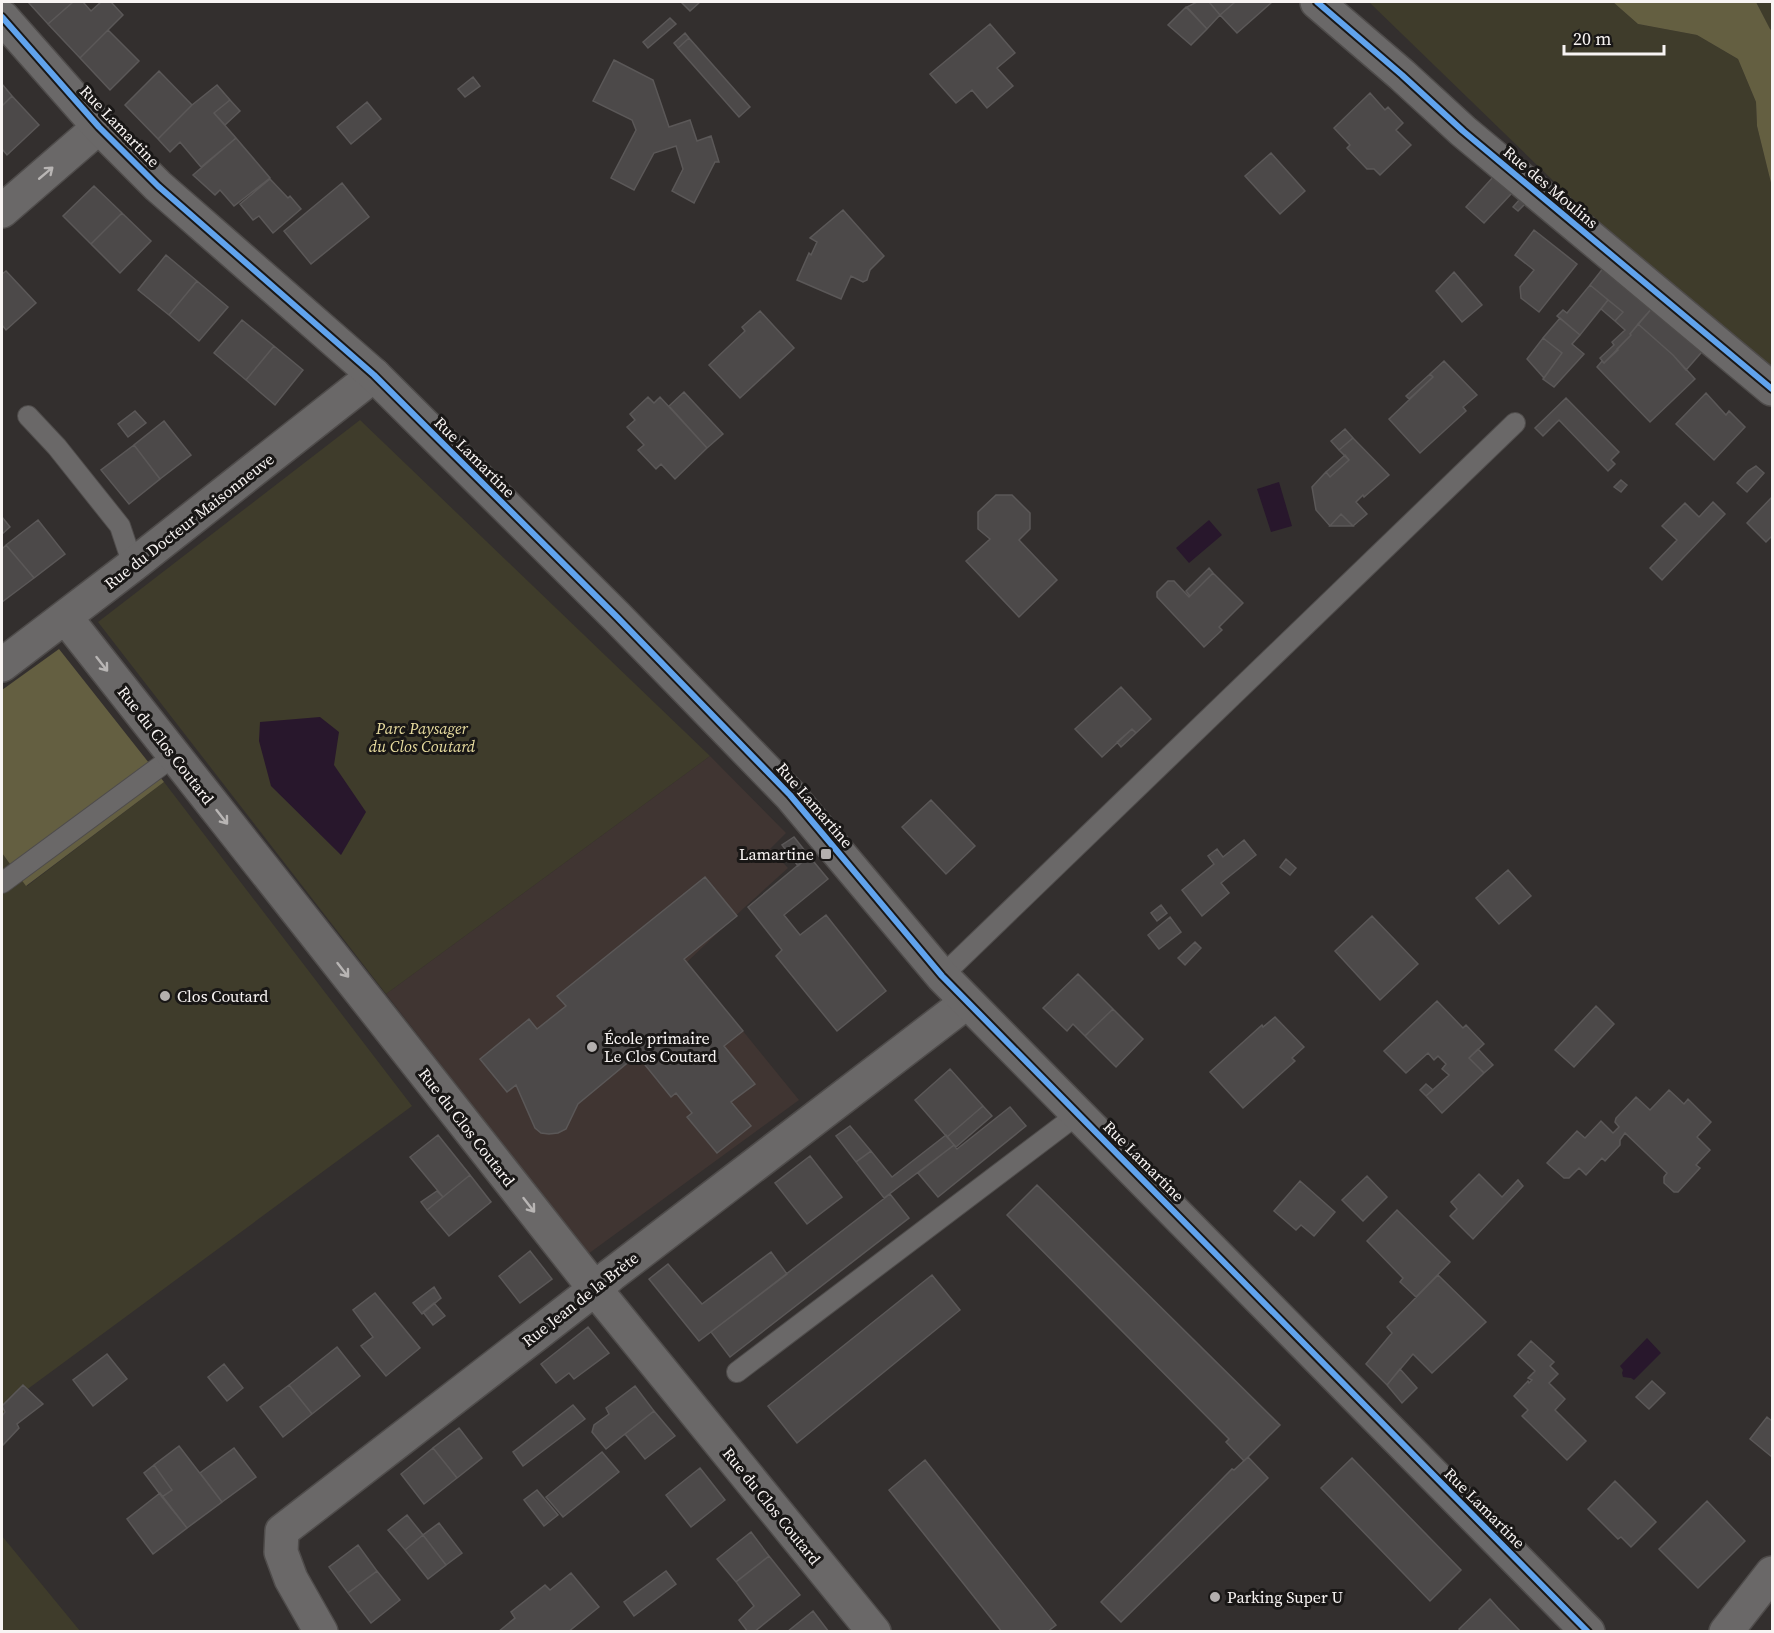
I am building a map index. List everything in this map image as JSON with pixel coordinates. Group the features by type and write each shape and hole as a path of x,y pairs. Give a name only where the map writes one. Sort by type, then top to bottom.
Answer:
{"street":[{"name":"Rue des Moulins","path":"1317,2 1463,130 1773,388"},
{"name":"Rue Lamartine","path":"2,17 99,127 158,186 374,375 617,617 790,795 942,976 1588,1632"},
{"path":"2,211 99,127"},
{"name":"Rue du Docteur Maisonneuve","path":"2,665 66,618 374,375"},
{"name":"Rue du Clos Coutard","path":"66,618 595,1289 874,1632"},
{"name":"Rue Jean de la Brète","path":"321,1632 291,1580 281,1552 282,1531 967,1002"},
{"path":"1726,1632 1773,1573"}],"lane":[{"path":"28,416 57,447 120,526 133,565"},
{"path":"942,976 1515,423"},
{"path":"2,884 174,756"},
{"path":"736,1372 1078,1114"}],"shaded area":[{"path":"1613,2 1756,2 1772,31 1772,187 1757,126 1756,102 1738,59 1697,35 1638,24"},
{"path":"1279,482 1292,526 1271,532 1257,489"},
{"path":"1209,520 1222,535 1189,563 1176,548"},
{"path":"59,649 164,782 26,886 2,853 2,690"},
{"path":"320,717 339,732 334,765 366,812 341,855 271,786 259,741 260,722"},
{"name":"École primaire Le Clos Coutard","path":"710,756 786,833 770,849 788,868 687,962 799,1100 588,1254 386,994"},
{"path":"1647,1338 1661,1353 1634,1380 1623,1377 1623,1370 1620,1366"}],"green space":[{"path":"1369,2 1613,2 1638,24 1697,35 1738,59 1756,102 1757,126 1772,187 1772,377 1605,231"},
{"path":"1756,2 1772,2 1772,31 1770,30"},
{"name":"Parc Paysager du Clos Coutard","path":"360,420 710,756 386,994 98,622"},
{"name":"Clos Coutard","path":"164,782 412,1106 25,1391 2,1419 2,853 27,886"},
{"path":"2,1536 80,1631 2,1631"}],"building":[{"path":"28,2 73,2 48,24"},
{"path":"73,2 83,2 91,11 101,2 111,2 123,15 80,58 48,24"},
{"path":"681,2 700,2 690,11"},
{"path":"1197,2 1209,2 1220,15 1207,29 1187,7"},
{"path":"1209,2 1235,2 1220,15"},
{"path":"1235,2 1272,2 1237,33 1220,15"},
{"path":"1186,7 1207,29 1191,45 1168,25"},
{"path":"670,18 676,24 648,48 643,42"},
{"path":"990,24 1015,53 997,68 1013,86 987,108 972,90 956,103 930,74"},
{"path":"108,30 139,61 110,90 80,58"},
{"path":"685,33 689,38 678,48 674,43"},
{"path":"689,38 750,107 739,117 678,48"},
{"path":"614,60 653,80 669,127 690,120 697,141 711,136 719,162 715,162 694,203 672,191 683,169 676,146 654,153 634,190 611,178 636,130 632,120 593,101"},
{"path":"159,71 192,105 158,139 125,105"},
{"path":"473,77 480,86 465,97 458,89"},
{"path":"2,84 12,96 2,106"},
{"path":"217,85 230,100 214,113 236,138 201,167 180,142 170,152 158,139 192,105"},
{"path":"1370,93 1385,110 1388,107 1403,123 1396,130 1411,145 1380,175 1374,169 1367,169 1347,148 1350,145 1334,128"},
{"path":"12,96 39,125 7,155 2,149 2,106"},
{"path":"230,100 240,111 225,125 214,113"},
{"path":"367,102 381,119 351,144 337,127"},
{"path":"236,138 270,178 234,206 220,190 215,195 193,175"},
{"path":"1271,153 1305,191 1280,214 1245,176"},
{"path":"1494,176 1512,193 1484,223 1466,207"},
{"path":"270,179 301,209 273,233 259,216 253,220 240,204"},
{"path":"342,183 369,217 311,264 284,231"},
{"path":"94,186 122,213 91,244 63,216"},
{"path":"1520,199 1525,204 1518,211 1513,207"},
{"path":"843,210 884,256 870,270 867,280 863,282 851,276 841,299 797,280 809,253 811,255 817,242 810,238"},
{"path":"122,213 151,241 120,273 91,244"},
{"path":"1534,230 1577,264 1539,312 1521,298 1520,287 1534,270 1515,255"},
{"path":"166,255 197,281 169,315 138,290"},
{"path":"1604,267 1653,307 1631,335 1604,363 1600,358 1625,330 1615,321 1623,312 1590,285"},
{"path":"6,271 36,303 6,330 2,325 2,274"},
{"path":"1454,272 1482,305 1462,322 1436,291"},
{"path":"197,281 228,307 199,341 169,315"},
{"path":"1590,285 1608,300 1580,335 1557,316 1563,310 1567,313"},
{"path":"1608,300 1623,312 1615,321 1601,309"},
{"path":"1653,307 1701,346 1701,353 1686,370 1673,355 1638,324"},
{"path":"760,311 794,348 740,398 709,365 745,331 742,327"},
{"path":"1560,318 1580,335 1572,344 1584,354 1554,387 1543,379 1562,353 1543,338"},
{"path":"242,320 274,346 246,380 214,353"},
{"path":"1638,324 1673,355 1695,379 1650,422 1597,367 1618,350"},
{"path":"1543,338 1562,353 1544,378 1527,359"},
{"path":"274,346 303,370 275,405 246,380"},
{"path":"1444,361 1477,395 1463,407 1466,411 1420,453 1389,419 1433,377 1430,374"},
{"path":"1430,374 1433,377 1409,399 1406,396"},
{"path":"684,392 723,434 707,448 669,406"},
{"path":"1706,393 1726,415 1729,411 1745,427 1714,460 1676,424"},
{"path":"648,397 654,403 660,397 707,448 675,479 661,464 656,469 638,450 644,445 627,427 635,420 630,414"},
{"path":"1566,398 1619,452 1611,460 1615,464 1608,471 1559,420 1543,436 1535,428"},
{"path":"135,411 146,423 128,437 118,424"},
{"path":"164,421 191,455 160,479 134,445"},
{"path":"1345,429 1353,438 1339,450 1331,441"},
{"path":"1353,438 1389,475 1356,502 1367,514 1353,526 1341,514 1330,526 1316,510 1312,487 1326,472 1330,477 1349,460 1339,450"},
{"path":"134,445 160,479 129,504 101,470"},
{"path":"1345,455 1349,460 1330,477 1326,472"},
{"path":"1756,466 1764,473 1747,492 1737,483"},
{"path":"1621,480 1627,485 1621,492 1614,487"},
{"path":"996,495 1012,495 1030,513 1030,529 1019,540 1057,580 1019,617 966,561 990,539 978,529 978,512"},
{"path":"1772,497 1772,536 1766,542 1747,523"},
{"path":"1713,502 1725,514 1662,580 1650,568 1677,540 1662,526 1685,503 1699,517"},
{"path":"1341,514 1353,526 1330,526"},
{"path":"2,517 10,527 2,534"},
{"path":"38,520 65,554 34,578 6,545"},
{"path":"6,545 34,578 2,602 2,549"},
{"path":"1209,568 1213,573 1190,596 1186,591"},
{"path":"1213,573 1243,603 1219,627 1222,630 1204,647 1157,597 1157,592 1168,581 1174,581 1189,597"},
{"path":"1121,687 1151,719 1136,733 1132,729 1102,757 1075,729"},
{"path":"1132,729 1136,733 1121,747 1117,742"},
{"path":"931,800 975,846 946,874 902,827"},
{"path":"794,837 809,856 798,866 782,845"},
{"path":"1244,840 1256,855 1221,883 1229,893 1202,916 1182,890 1214,864 1208,856 1217,849 1223,857"},
{"path":"809,856 828,879 784,915 800,935 826,915 886,991 837,1031 776,956 782,950 748,907"},
{"path":"1286,859 1296,868 1290,875 1280,867"},
{"path":"1508,870 1531,896 1499,924 1476,898"},
{"path":"705,877 737,916 684,959 743,1031 724,1046 755,1084 731,1102 751,1126 717,1153 687,1117 692,1113 676,1093 671,1097 637,1055 578,1104 566,1129 558,1133 541,1133 535,1128 516,1085 507,1092 480,1059 529,1019 537,1029 566,1006 557,996"},
{"path":"1161,905 1167,913 1157,921 1151,913"},
{"path":"1372,916 1418,964 1380,1000 1335,951"},
{"path":"1170,917 1181,932 1159,949 1148,935"},
{"path":"1195,942 1201,948 1185,965 1178,958"},
{"path":"1078,974 1113,1009 1085,1036 1073,1024 1067,1031 1043,1008"},
{"path":"1437,1001 1463,1028 1466,1025 1484,1044 1469,1058 1484,1073 1442,1113 1426,1096 1449,1075 1442,1069 1446,1064 1438,1056 1434,1060 1428,1053 1406,1073 1384,1051"},
{"path":"1596,1006 1614,1024 1574,1067 1555,1050"},
{"path":"1113,1009 1143,1039 1116,1067 1085,1036"},
{"path":"1275,1017 1304,1047 1292,1058 1295,1061 1243,1108 1210,1072 1262,1025 1263,1027"},
{"path":"1478,1049 1493,1065 1484,1073 1469,1058"},
{"path":"950,1069 983,1106 947,1137 915,1100"},
{"path":"1426,1084 1433,1090 1426,1096 1420,1090"},
{"path":"1669,1090 1684,1104 1688,1099 1711,1122 1697,1137 1710,1150 1696,1165 1700,1168 1678,1192 1674,1192 1664,1183 1667,1173 1625,1133 1620,1140 1620,1145 1605,1161 1602,1158 1586,1175 1579,1168 1569,1178 1564,1178 1547,1163 1577,1131 1585,1138 1601,1121 1613,1133 1619,1127 1615,1122 1616,1118 1636,1097 1650,1110"},
{"path":"983,1106 992,1116 956,1147 947,1137"},
{"path":"1010,1107 1026,1126 938,1197 918,1173 954,1145 957,1149"},
{"path":"850,1126 871,1151 856,1162 836,1136"},
{"path":"438,1135 470,1175 443,1197 410,1157"},
{"path":"946,1135 954,1145 884,1198 856,1162 871,1151 892,1177"},
{"path":"810,1156 842,1197 807,1224 775,1183"},
{"path":"1479,1174 1502,1197 1518,1180 1523,1186 1473,1239 1450,1216 1457,1209 1451,1202"},
{"path":"470,1175 491,1202 449,1236 427,1210"},
{"path":"1367,1176 1387,1197 1363,1221 1342,1200"},
{"path":"1300,1181 1335,1212 1314,1236 1301,1225 1296,1230 1274,1211"},
{"path":"1037,1185 1280,1425 1244,1461 1226,1442 1229,1439 1007,1215"},
{"path":"437,1191 443,1197 427,1210 421,1202"},
{"path":"890,1194 909,1218 730,1357 711,1332"},
{"path":"1397,1210 1450,1262 1416,1297 1400,1282 1403,1278 1367,1241"},
{"path":"530,1251 552,1279 520,1303 499,1276"},
{"path":"771,1252 787,1274 699,1341 649,1279 668,1264 702,1304"},
{"path":"932,1275 960,1310 797,1443 768,1406"},
{"path":"1438,1275 1486,1322 1432,1373 1413,1354 1387,1385 1366,1364 1392,1333 1387,1327"},
{"path":"434,1287 441,1298 422,1314 413,1303"},
{"path":"375,1293 420,1348 386,1376 361,1346 373,1337 353,1310"},
{"path":"434,1303 445,1316 433,1325 423,1312"},
{"path":"588,1327 609,1353 574,1379 569,1373 556,1383 541,1364"},
{"path":"1531,1341 1554,1362 1550,1366 1558,1374 1549,1383 1565,1399 1555,1410 1586,1441 1567,1460 1522,1416 1528,1410 1514,1396 1528,1381 1529,1383 1532,1380 1528,1378 1535,1371 1518,1355"},
{"path":"337,1347 360,1376 312,1414 289,1385"},
{"path":"107,1354 127,1379 93,1406 73,1380"},
{"path":"224,1364 243,1388 227,1401 208,1377"},
{"path":"1400,1369 1417,1388 1402,1403 1387,1385"},
{"path":"1652,1381 1665,1393 1649,1409 1636,1397"},
{"path":"23,1385 43,1404 17,1424 19,1428 2,1446 2,1416 5,1412 2,1406"},
{"path":"289,1385 312,1414 283,1437 260,1407"},
{"path":"635,1386 654,1411 606,1449 592,1432 594,1425 609,1414 606,1408"},
{"path":"573,1405 585,1419 523,1466 513,1452"},
{"path":"654,1411 675,1436 645,1459 625,1434"},
{"path":"1767,1417 1772,1421 1772,1457 1750,1439"},
{"path":"459,1428 482,1458 457,1478 433,1448"},
{"path":"179,1446 222,1502 187,1528 162,1497 172,1490 154,1465"},
{"path":"234,1448 256,1477 222,1502 200,1473"},
{"path":"433,1448 457,1478 424,1504 401,1474"},
{"path":"602,1452 619,1472 563,1517 546,1497"},
{"path":"1248,1457 1268,1478 1121,1622 1101,1602 1232,1469 1234,1470"},
{"path":"1352,1458 1461,1570 1430,1601 1321,1488"},
{"path":"925,1460 1056,1625 1047,1632 1002,1632 889,1490"},
{"path":"154,1465 172,1490 162,1497 144,1473"},
{"path":"700,1468 725,1500 691,1527 666,1495"},
{"path":"1615,1481 1656,1522 1631,1547 1621,1537 1618,1539 1588,1509"},
{"path":"537,1490 558,1515 544,1526 524,1500"},
{"path":"160,1493 187,1528 153,1554 127,1519"},
{"path":"1707,1501 1745,1541 1698,1588 1659,1549"},
{"path":"407,1515 423,1535 405,1550 388,1530"},
{"path":"439,1523 462,1553 446,1565 423,1535"},
{"path":"751,1532 769,1556 736,1582 717,1559"},
{"path":"423,1535 446,1565 428,1579 405,1550"},
{"path":"358,1545 377,1571 348,1593 329,1567"},
{"path":"769,1556 800,1595 754,1632 748,1632 739,1620 754,1606 736,1582"},
{"path":"377,1571 400,1600 371,1623 348,1593"},
{"path":"666,1571 676,1584 634,1616 624,1602"},
{"path":"571,1573 599,1607 568,1632 498,1632 515,1618 511,1612 545,1585 550,1590"},
{"path":"1490,1599 1521,1632 1461,1632 1459,1629"},
{"path":"813,1611 829,1632 787,1632"}],"cycle path":[{"path":"1317,2 1463,131 1772,389"},
{"path":"2,17 99,127 158,186 374,375 617,617 790,795 942,976 1588,1632"}],"place":[{"name":"Lamartine","path":"826,854"},
{"name":"Clos Coutard","path":"165,996"},
{"name":"École primaire Le Clos Coutard","path":"592,1047"},
{"name":"Parking Super U","path":"1215,1597"}]}
